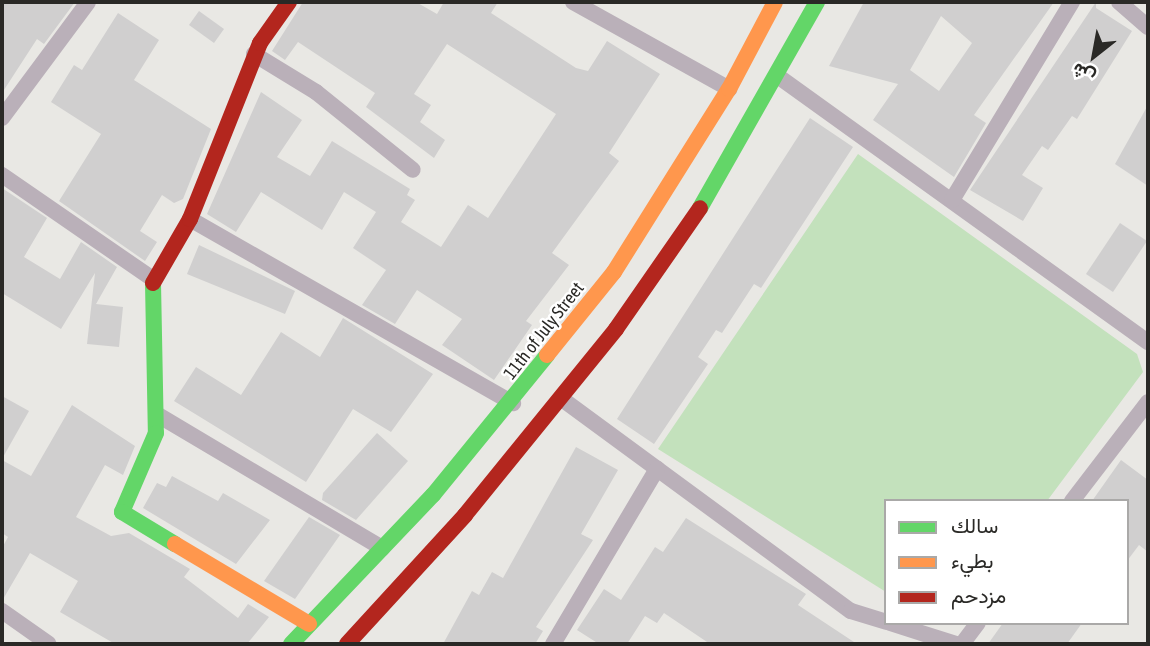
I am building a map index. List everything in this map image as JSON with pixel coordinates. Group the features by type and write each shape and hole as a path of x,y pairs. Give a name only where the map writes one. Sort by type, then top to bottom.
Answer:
{"main road":[{"path":"289,2 254,54 190,219 153,279 158,415 150,454 122,512 309,624"},
{"name":"11th of July Street","path":"291,644 513,403 614,272 729,89 775,2"},
{"path":"347,644 562,399 694,219 779,77 817,2"}],"street":[{"path":"2,118 88,2"},
{"path":"573,2 729,89"},
{"path":"952,201 1072,2"},
{"path":"1119,2 1148,27"},
{"path":"254,54 337,108 413,170"},
{"path":"779,77 1148,342"},
{"path":"2,175 153,279"},
{"path":"190,219 513,403"},
{"path":"562,399 851,611 884,621"},
{"path":"1074,499 1148,402"},
{"path":"158,415 382,548"},
{"path":"553,644 657,469"},
{"path":"2,611 49,644"},
{"path":"897,625 956,644"},
{"path":"962,644 976,625"}],"green space":[{"path":"858,154 1137,354 1143,372 1048,499 884,499 884,591 658,449"}],"building":[{"path":"2,2 75,2 44,44 37,39 2,93"},
{"path":"303,2 416,2 437,14 444,2 498,2 491,13 576,68 588,71 607,41 660,74 609,153 619,161 552,253 569,265 526,321 532,325 494,380 442,345 462,319 417,290 395,324 362,305 386,270 353,248 376,212 344,192 322,230 261,192 236,232 207,214 261,92 302,120 277,157 310,176 332,141 410,189 407,195 415,200 401,222 441,247 468,205 488,218 556,114 447,44 414,94 431,105 420,122 445,140 434,158 366,107 375,93 298,42 285,60 272,51"},
{"path":"864,2 1054,2 974,115 986,123 954,177 873,120 898,84 829,66","holes":["941,16 972,43 939,91 910,70"]},
{"path":"1096,2 1096,8 1132,31 1077,119 1072,116 1048,150 1042,146 1022,175 1043,188 1023,221 970,190"},
{"path":"199,11 224,29 214,43 189,25"},
{"path":"118,13 159,40 134,80 211,129 183,199 174,203 162,195 140,231 157,242 145,261 59,201 101,134 51,102 74,65 82,70"},
{"path":"1148,105 1148,186 1115,164"},
{"path":"810,118 853,147 761,288 754,284 722,333 716,330 698,357 708,364 654,444 617,419"},
{"path":"2,188 47,218 24,257 60,279 81,242 117,267 96,304 123,307 119,347 87,344 95,273 61,329 2,293"},
{"path":"1120,223 1147,241 1113,292 1086,274"},
{"path":"199,245 295,291 285,314 187,274"},
{"path":"343,318 433,374 391,432 353,409 306,482 174,401 196,367 241,395 281,332 320,357"},
{"path":"2,396 29,411 2,459"},
{"path":"72,405 135,446 123,475 105,465 76,517 111,536 129,533 190,569 184,577 238,618 248,604 269,617 247,644 115,644 60,612 78,581 30,553 2,601 2,548 8,537 2,533 2,460 31,476"},
{"path":"377,433 408,461 356,520 322,500 323,493"},
{"path":"576,447 618,470 581,534 593,540 536,627 543,631 535,644 443,644 472,591 479,595 492,572 503,578"},
{"path":"1121,460 1148,480 1148,552 1139,545 1129,558 1129,499 1093,499"},
{"path":"172,476 218,501 223,493 270,520 236,564 143,508 157,483 166,487"},
{"path":"309,517 340,535 295,599 264,581"},
{"path":"686,518 806,594 798,605 857,644 710,644 664,613 657,623 645,616 627,644 599,644 577,630 604,589 621,600 655,547 663,552"},
{"path":"1002,625 1081,625 1067,644 988,644"}],"traffic: fast":[{"path":"700,208 817,2"},
{"path":"153,283 156,433 122,512 175,544"},
{"path":"291,644 433,495 547,355"}],"traffic: slow":[{"path":"547,355 614,272 729,89 775,2"},
{"path":"175,544 309,624"}],"traffic: jam":[{"path":"153,283 190,219 260,43 289,2"},
{"path":"347,644 465,515 616,329 700,208"}]}
